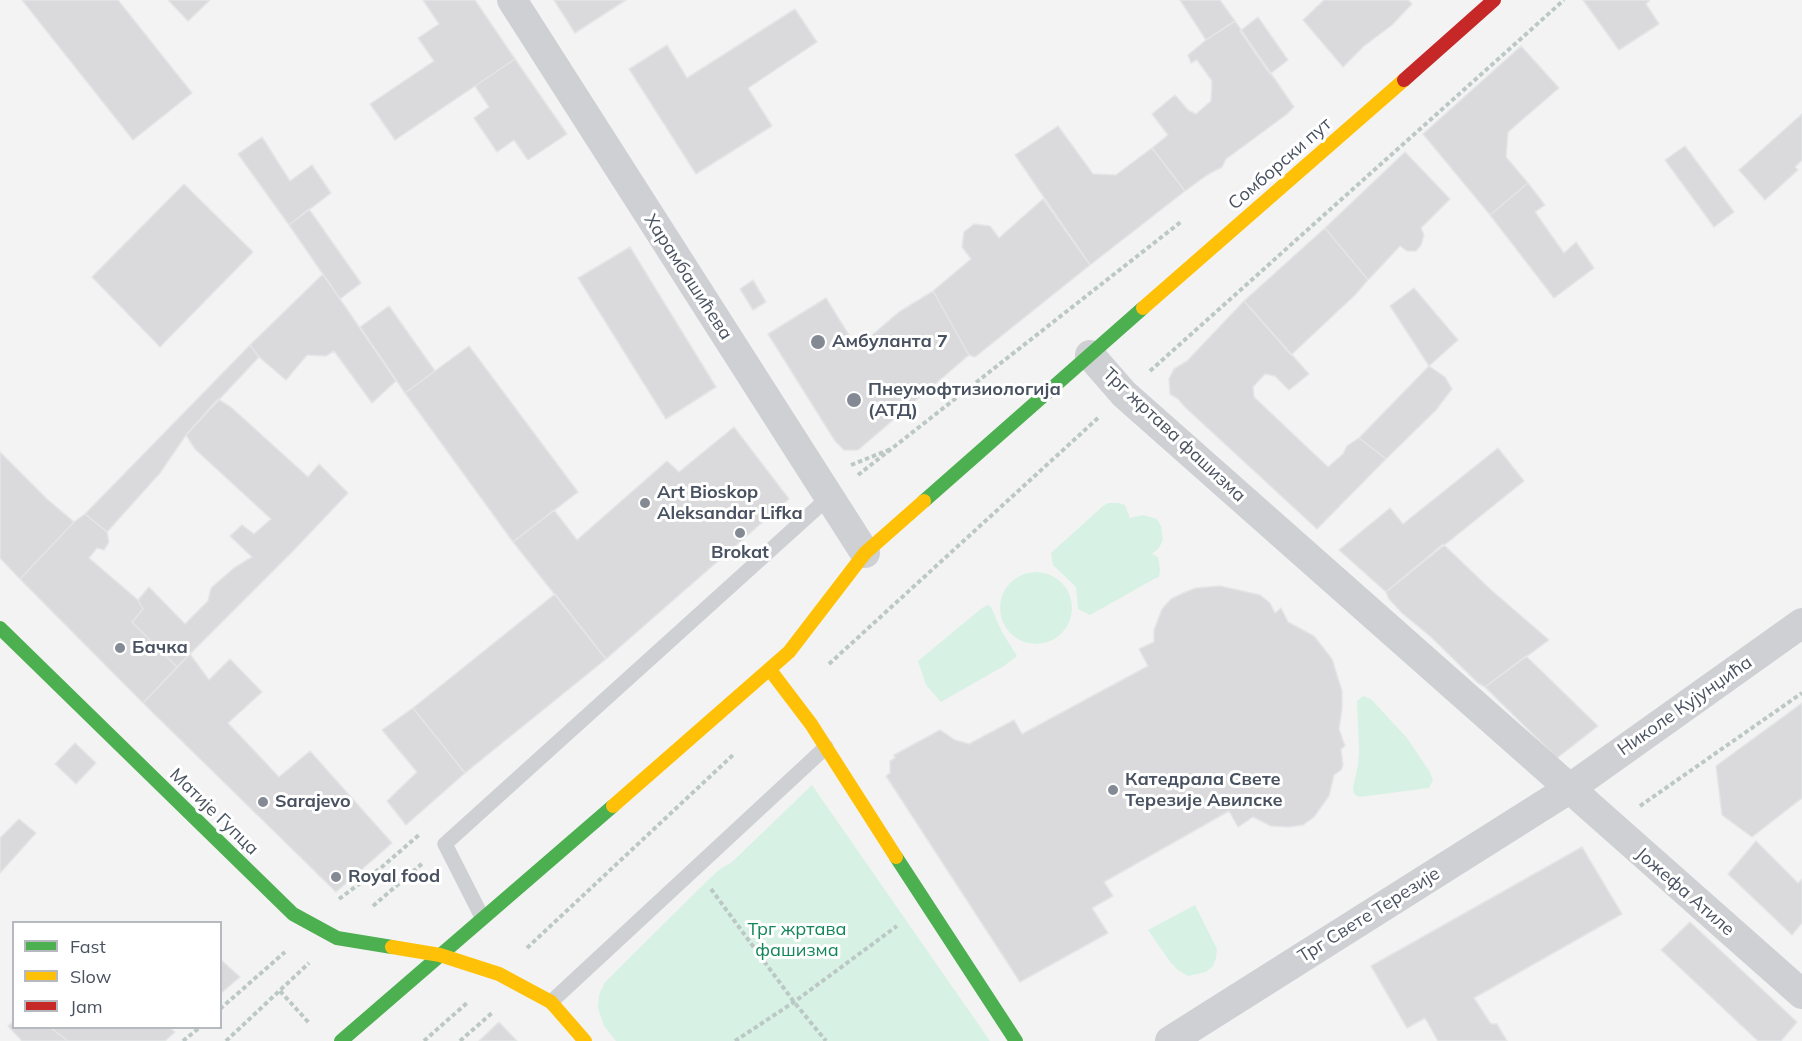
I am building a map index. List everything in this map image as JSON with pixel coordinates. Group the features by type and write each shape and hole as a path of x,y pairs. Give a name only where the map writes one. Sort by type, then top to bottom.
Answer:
{"street":[{"name":"Харамбашићева","path":"512,0 865,553"},
{"name":"Сомборски пут","path":"1090,355 1494,0"},
{"name":"Трг жртава фашизма","path":"341,1041 770,670 789,652 865,553 1090,355 1124,394 1569,789"},
{"name":"Николе Кујунџића","path":"1569,789 1802,623"},
{"name":"Матије Гупца","path":"0,627 293,914 337,938 440,955"},
{"path":"770,670 793,698 826,747 1016,1041"},
{"name":"Јожефа Атиле","path":"1569,789 1802,994"},
{"name":"Трг Свете Терезије","path":"1170,1041 1569,789"},
{"path":"440,955 499,974 551,1002 585,1041"}],"lane":[{"path":"482,917 445,844 828,498"},
{"path":"551,1002 826,747"}],"path":[{"path":"825,668 1124,394 1564,0"},
{"path":"828,498 1184,220"},
{"path":"1610,825 1711,758 1802,693"},
{"path":"424,1041 499,974 741,747"},
{"path":"706,882 794,1002 826,1041"},
{"path":"735,1041 794,1002 905,920"},
{"path":"280,991 310,1024"},
{"path":"183,1041 198,1029"}],"green space":[{"path":"1108,503 1125,505 1130,518 1143,515 1157,519 1161,526 1163,540 1152,554 1158,557 1159,577 1090,615 1078,609 1076,587 1053,565 1051,553"},
{"path":"1036,572 1056,578 1066,588 1072,608 1066,628 1056,638 1036,644 1016,638 1006,628 1000,608 1006,588 1016,578"},
{"path":"988,605 1017,656 1004,666 941,702 926,685 918,661"},
{"path":"1363,696 1371,699 1407,738 1430,772 1433,780 1429,788 1359,797 1354,794 1353,787 1359,751 1357,701"},
{"name":"Трг жртава фашизма","path":"812,785 990,1041 616,1041 604,1026 598,1008 599,995 605,982 706,882 732,862"},
{"path":"1195,905 1217,949 1213,966 1206,972 1188,976 1171,963 1148,930"}],"building":[{"path":"22,0 118,0 192,93 133,140"},
{"path":"168,0 210,0 188,21"},
{"path":"423,0 475,0 515,59 395,140 370,104 434,61 418,38 439,24"},
{"path":"554,0 626,0 575,33"},
{"path":"1180,0 1220,0 1235,21 1206,40"},
{"path":"1324,0 1408,0 1412,4 1392,25 1364,46 1343,67 1303,20"},
{"path":"1583,0 1650,0 1646,4 1659,24 1619,50"},
{"path":"795,9 817,42 748,88 772,126 696,174 629,69 667,45 687,78"},
{"path":"1258,17 1288,60 1270,74 1240,31"},
{"path":"1235,21 1294,107 1226,159 1222,167 1185,191 1152,148 1168,135 1152,114 1175,95 1188,110 1196,114 1211,101 1212,81 1197,60 1191,63 1188,55"},
{"path":"1521,46 1559,88 1508,132 1506,157 1528,183 1490,215 1423,134"},
{"path":"515,59 567,134 528,160 514,140 497,152 474,118 489,107 475,86"},
{"path":"1802,114 1802,160 1795,167 1798,170 1765,200 1739,170"},
{"path":"1058,126 1093,174 1116,175 1152,148 1185,191 1090,265 1015,155"},
{"path":"262,137 290,181 312,165 331,193 289,225 238,154"},
{"path":"1685,146 1734,212 1714,227 1665,160"},
{"path":"1405,152 1450,199 1421,228 1424,235 1416,251 1407,251 1400,246 1368,280 1325,228"},
{"path":"1528,183 1545,205 1535,212 1564,253 1576,242 1594,268 1554,298 1490,215"},
{"path":"184,184 253,252 160,347 92,277"},
{"path":"1043,199 1090,265 975,357 969,355 933,291 971,259 962,247 964,232 974,224 990,226 999,238"},
{"path":"309,209 361,283 340,299 289,225"},
{"path":"1325,228 1368,280 1291,355 1244,301"},
{"path":"630,247 716,387 666,419 578,278"},
{"path":"323,274 396,381 372,403 334,351 326,356 307,355 286,380 259,357 250,345"},
{"path":"753,280 766,302 753,310 740,289"},
{"path":"1414,288 1458,340 1429,366 1390,306"},
{"path":"933,291 969,355 858,450 844,450 835,441 768,334 826,298 857,348 899,312"},
{"path":"1244,301 1309,374 1289,390 1275,376 1265,374 1253,387 1254,397 1328,467 1343,454 1347,446 1359,438 1386,459 1317,529 1170,394 1169,379 1174,369 1187,361"},
{"path":"389,306 435,371 405,393 360,327"},
{"path":"250,345 259,357 186,435 160,473 107,532 85,514"},
{"path":"469,346 578,492 513,542 405,393"},
{"path":"1429,366 1445,377 1452,389 1436,410 1386,459 1359,438"},
{"path":"218,399 232,408 308,477 319,464 348,493 177,667 132,622 143,609 138,600 149,587 185,624 208,601 211,588 234,568 252,557 230,536 242,525 254,534 271,519 195,449 186,435"},
{"path":"734,427 789,499 606,659 513,542 554,510 577,540 667,461 679,472"},
{"path":"1498,448 1524,481 1386,592 1339,550 1390,508 1403,524"},
{"path":"0,452 47,499 74,522 20,579 0,558"},
{"path":"85,514 107,532 109,542 104,550 97,548 89,558 138,600 143,609 132,622 177,667 143,703 20,579 74,522"},
{"path":"1443,544 1490,589 1549,640 1485,687 1402,613 1389,599 1386,592"},
{"name":"Катедрала Свете Терезије Авилске","path":"1220,586 1260,595 1270,603 1275,613 1281,608 1288,622 1314,636 1332,659 1342,691 1339,729 1345,746 1341,749 1343,765 1341,770 1334,775 1329,796 1314,817 1303,825 1271,826 1253,817 1238,827 1229,811 1104,882 1113,896 1092,908 1108,933 1020,982 886,776 890,773 890,761 895,758 894,755 940,730 955,740 969,744 1014,720 1022,734 1148,666 1139,649 1154,642 1154,630 1162,609 1171,599 1196,588"},
{"path":"555,594 606,659 465,773 413,708"},
{"path":"190,654 209,680 230,659 262,692 228,723 279,777 310,751 392,843 336,892 143,703"},
{"path":"1526,656 1598,726 1557,758 1485,687"},
{"path":"1802,703 1802,798 1752,837 1722,815 1716,766"},
{"path":"413,708 465,773 406,825 387,801 417,772 382,730"},
{"path":"75,743 96,763 76,784 55,764"},
{"path":"19,819 36,833 0,873 0,838"},
{"path":"1756,841 1798,883 1802,879 1802,923 1792,935 1728,874"},
{"path":"1582,847 1622,914 1474,998 1491,1024 1497,1024 1507,1041 1438,1041 1425,1018 1407,1028 1371,966"},
{"path":"1690,922 1797,1022 1781,1041 1758,1041 1661,950"},
{"path":"222,961 240,977 222,992"},
{"path":"499,1022 517,1041 479,1041"},
{"path":"12,1023 12,1029 52,1029 68,1041 22,1041 8,1026"},
{"path":"52,1029 171,1029 175,1032 165,1041 68,1041"}],"traffic: fast":[{"path":"924,501 1143,308"},
{"path":"0,628 293,914 337,938 392,947"},
{"path":"341,1041 613,806"},
{"path":"896,857 1016,1041"}],"traffic: slow":[{"path":"1143,308 1404,80"},
{"path":"613,806 789,652 865,553 924,501"},
{"path":"770,670 811,724 896,857"},
{"path":"392,947 440,955 499,974 551,1002 585,1041"}],"traffic: jam":[{"path":"1404,80 1494,0"}],"place":[{"name":"Амбуланта 7","path":"818,342"},
{"name":"Пнеумофтизиологија (АТД)","path":"854,400"},
{"name":"Art Bioskop Aleksandar Lifka","path":"645,503"},
{"name":"Brokat","path":"740,533"},
{"name":"Бачка","path":"120,648"},
{"name":"Катедрала Свете Терезије Авилске","path":"1113,790"},
{"name":"Sarajevo","path":"263,802"},
{"name":"Royal food","path":"336,877"}]}
